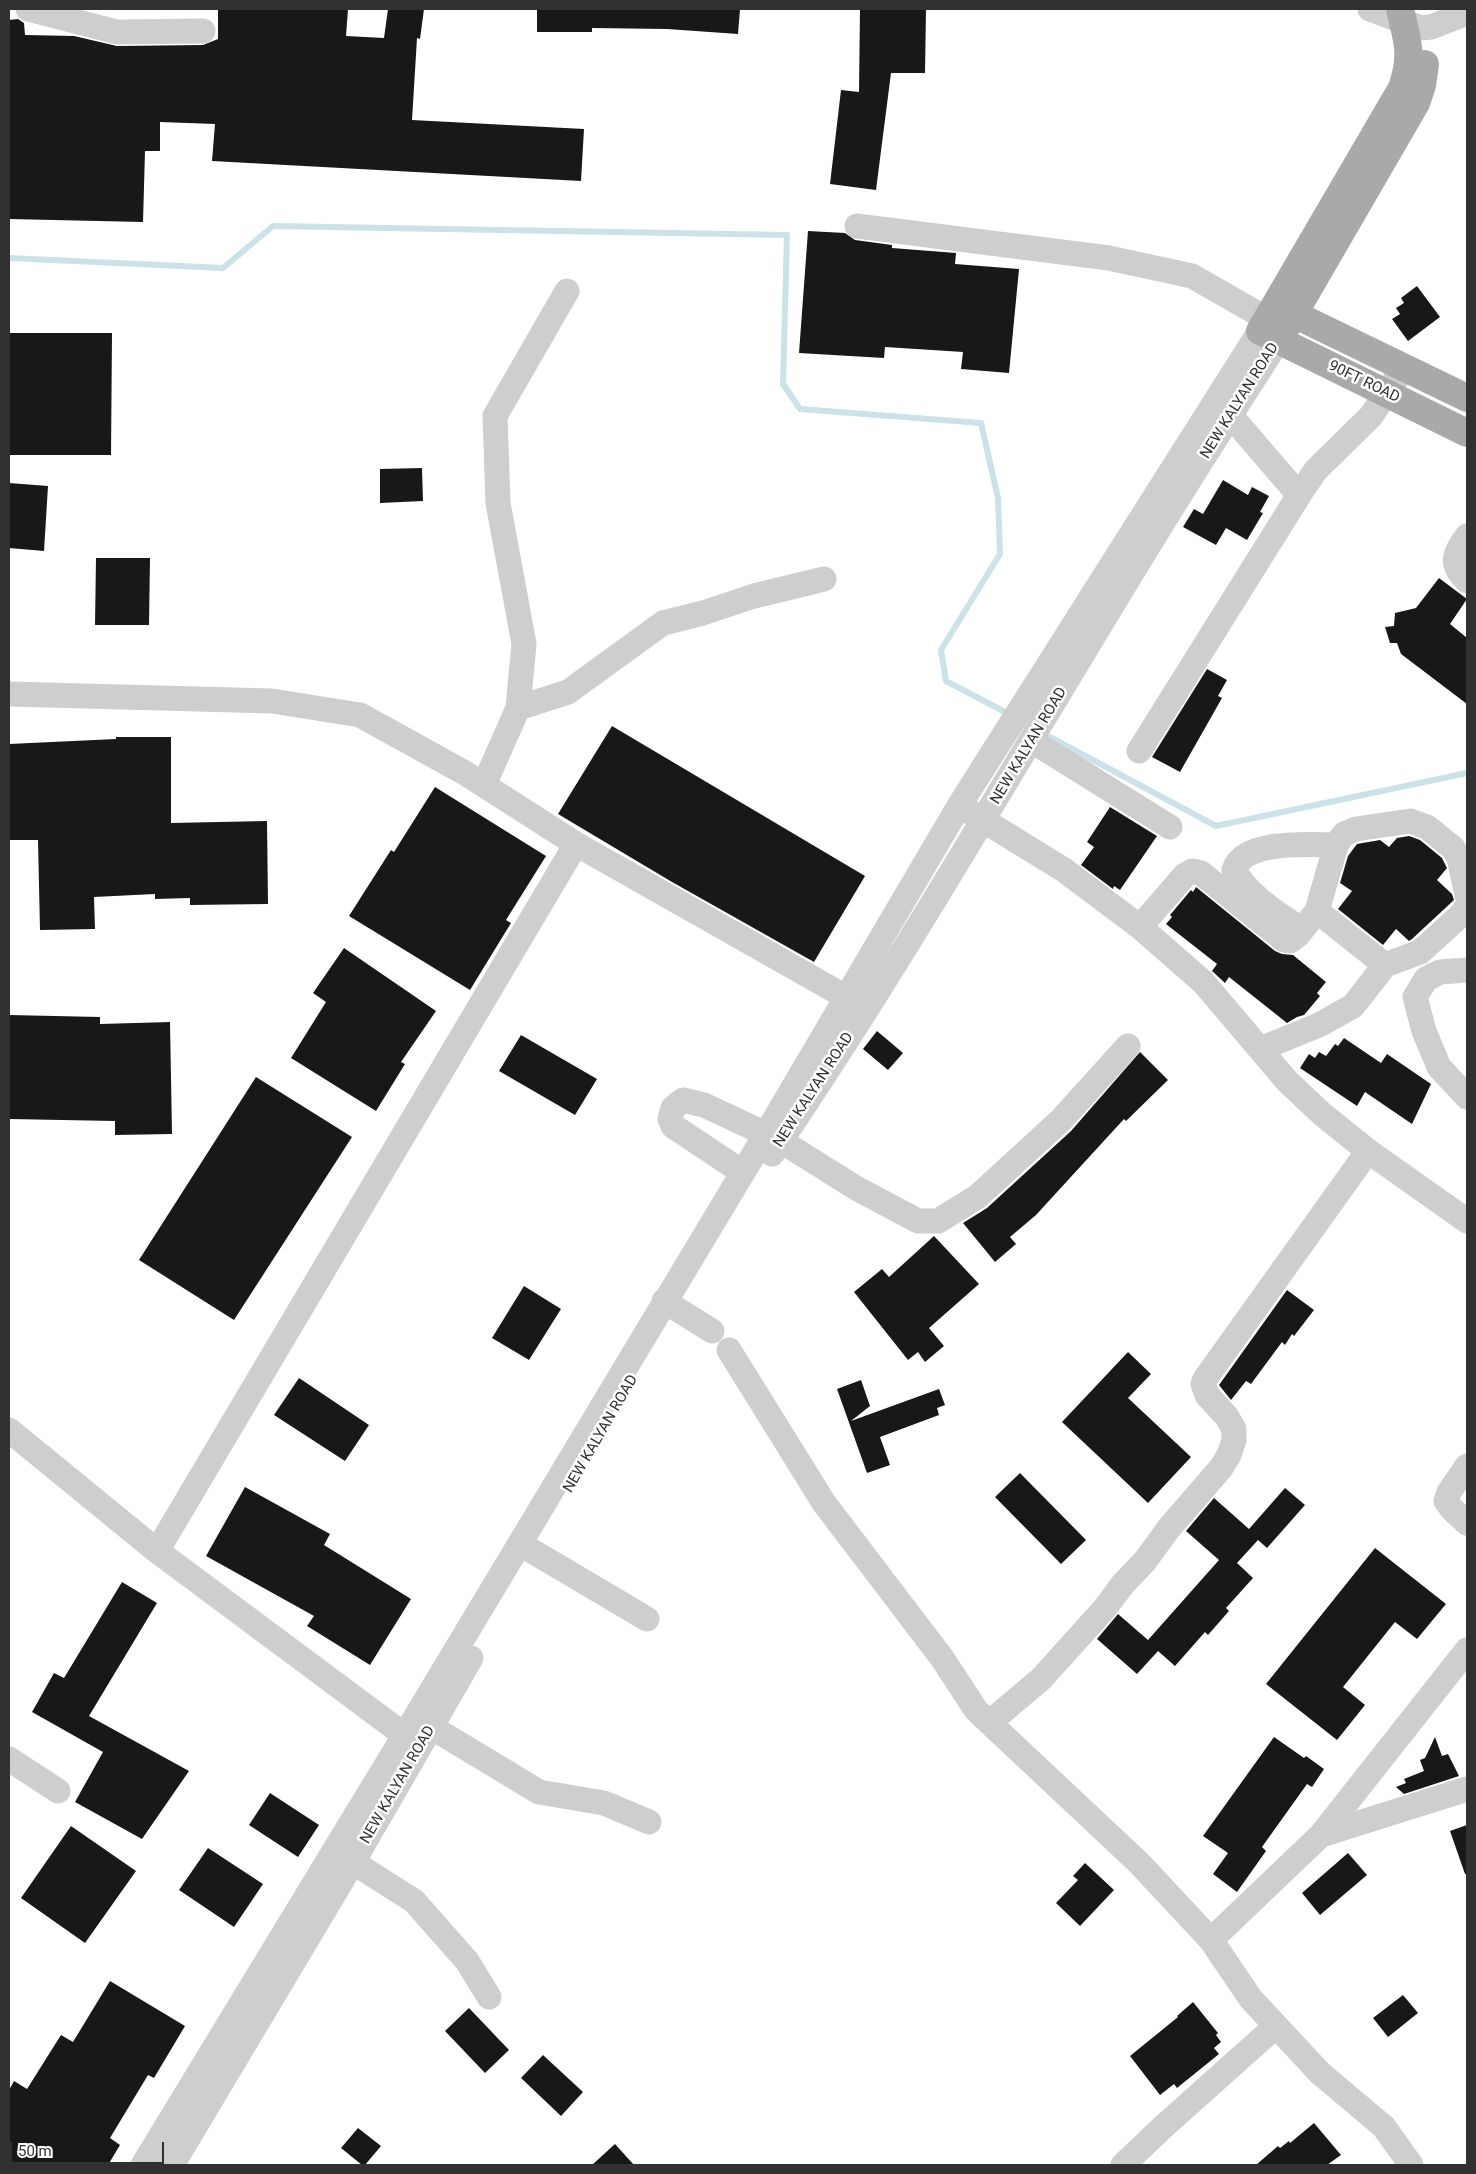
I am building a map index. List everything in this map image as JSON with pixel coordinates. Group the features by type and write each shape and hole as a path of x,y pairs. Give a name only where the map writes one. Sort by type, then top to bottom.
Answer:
{"main road":[{"name":"NEW KALYAN ROAD","path":"1275,322 1416,103 1426,67 1426,16"},
{"name":"90FT ROAD","path":"1275,322 1404,367 1467,398"},
{"name":"90FT ROAD","path":"1275,322 1388,393 1467,433"}],"street":[{"path":"28,9 117,32 204,31"},
{"path":"1370,9 1426,16"},
{"path":"857,226 1109,258 1192,276 1275,322"},
{"path":"484,785 518,708 524,644 498,503 495,416 567,291"},
{"name":"NEW KALYAN ROAD","path":"172,2165 344,1856 670,1304 857,1003 984,820 1032,741 1153,519 1231,416 1275,322"},
{"name":"NEW KALYAN ROAD","path":"857,1003 959,806 1153,519 1275,322"},
{"path":"1139,751 1316,470 1371,416 1404,367"},
{"path":"1231,416 1299,495"},
{"path":"1467,536 1454,556 1455,564 1467,581"},
{"path":"518,708 568,692 663,623 703,613 754,596 824,579"},
{"path":"9,694 272,701 360,715 484,785 576,844 857,1003"},
{"path":"1032,741 1170,827"},
{"path":"959,806 1064,870 1140,926 1203,982 1287,1081 1322,1114 1368,1151 1467,1221"},
{"path":"1140,926 1185,875 1192,871 1201,874 1284,940 1290,941 1309,921 1336,845 1344,834 1356,829 1410,821 1427,827 1453,848 1459,858 1467,895"},
{"path":"158,1551 576,844"},
{"path":"1336,845 1277,846 1246,856 1237,863 1234,870 1243,884 1270,908 1309,921 1385,965"},
{"path":"1260,1049 1319,1025 1353,1006 1385,965 1420,952 1462,914 1467,906"},
{"path":"1467,970 1440,972 1426,979 1415,997 1424,1031 1439,1067 1467,1097"},
{"path":"742,1172 673,1126 670,1119 673,1108 683,1100 696,1102 774,1138 856,1188 918,1221 938,1221 977,1197 1061,1120 1128,1046"},
{"name":"NEW KALYAN ROAD","path":"670,1304 742,1172 774,1138"},
{"path":"990,1722 1041,1679 1105,1608 1123,1584 1145,1561 1169,1528 1221,1468 1229,1455 1234,1440 1234,1429 1227,1417 1207,1395 1203,1384 1205,1379 1368,1151"},
{"path":"670,1304 712,1331"},
{"path":"729,1350 824,1503 937,1651 976,1710 1140,1863 1211,1940 1251,1999 1320,2073 1384,2127 1411,2165"},
{"path":"9,1430 158,1551 418,1732 539,1792 604,1803 649,1822"},
{"path":"1467,1466 1449,1492 1446,1501 1467,1523"},
{"path":"525,1548 647,1619"},
{"path":"1211,1940 1322,1835 1467,1650"},
{"path":"9,1759 58,1791"},
{"path":"1322,1835 1467,1789"},
{"path":"143,2165 344,1856 414,1901 467,1961 489,1997"},
{"path":"1123,2165 1163,2126 1276,2026"}],"building":[{"path":"218,9 348,9 346,36 384,38 388,9 424,9 420,39 417,38 412,120 584,129 581,181 212,161 215,124 160,122 160,151 145,151 143,222 9,219 9,20 18,19 24,23 25,35 74,36 117,46 203,45 218,39"},
{"path":"537,9 740,9 738,34 667,29 592,28 592,32 537,32"},
{"path":"860,9 926,9 925,73 891,73 876,190 830,184 841,90 859,92"},
{"path":"808,231 845,233 855,240 892,245 892,248 956,253 955,264 1019,269 1009,373 961,369 963,352 885,347 884,358 799,353"},
{"path":"1417,286 1440,317 1408,341 1392,319 1400,314 1396,308 1404,303 1401,298"},
{"path":"9,333 112,333 111,455 9,455"},
{"path":"422,468 423,501 380,503 380,469"},
{"path":"1223,480 1248,495 1252,487 1269,496 1260,512 1263,513 1247,540 1226,528 1216,545 1183,527 1194,509 1203,514"},
{"path":"9,483 48,486 44,551 9,548"},
{"path":"96,558 150,558 149,625 95,625"},
{"path":"1439,578 1467,599 1450,624 1467,638 1467,704 1401,654 1397,643 1390,643 1385,627 1394,626 1395,613 1416,608"},
{"path":"1207,669 1227,680 1218,696 1222,698 1180,772 1152,757"},
{"path":"612,726 865,876 814,962 672,882 558,814"},
{"path":"116,737 171,737 171,823 267,821 268,904 190,905 190,898 155,899 155,894 94,897 95,929 40,930 38,840 9,840 9,744 116,739"},
{"path":"435,787 546,856 506,920 511,923 470,990 349,916 391,850 394,852"},
{"path":"1110,807 1157,836 1120,890 1114,886 1113,889 1081,865 1094,847 1087,842"},
{"path":"1409,836 1420,840 1442,858 1447,868 1437,880 1452,894 1454,900 1409,941 1396,929 1383,945 1338,909 1352,891 1340,883 1348,856 1357,844 1380,840 1389,847 1397,838"},
{"path":"1196,887 1275,951 1293,955 1326,982 1317,993 1320,996 1304,1015 1287,1023 1229,977 1225,983 1212,971 1217,964 1166,924 1172,917 1170,915 1191,890 1193,892"},
{"path":"344,948 436,1011 401,1062 405,1064 376,1111 291,1058 326,1002 313,993"},
{"path":"9,1015 100,1017 100,1024 170,1022 172,1134 115,1135 115,1121 9,1119"},
{"path":"877,1031 903,1053 888,1070 863,1049"},
{"path":"521,1035 597,1079 575,1115 499,1071"},
{"path":"1344,1038 1381,1063 1387,1054 1431,1084 1412,1124 1365,1092 1357,1106 1300,1068 1309,1054 1315,1058 1319,1052 1326,1056 1335,1044 1338,1046"},
{"path":"1140,1052 1168,1080 1126,1121 1124,1119 1036,1215 1010,1237 1016,1244 995,1262 963,1223 987,1208 1071,1131"},
{"path":"256,1077 352,1137 234,1320 139,1260"},
{"path":"934,1236 979,1284 929,1328 944,1346 925,1362 918,1352 908,1360 854,1292 882,1269 889,1277"},
{"path":"524,1286 561,1309 529,1360 492,1338"},
{"path":"1287,1290 1314,1310 1294,1336 1292,1334 1285,1345 1282,1342 1251,1384 1246,1381 1231,1400 1219,1385"},
{"path":"1128,1352 1151,1374 1128,1398 1191,1457 1148,1503 1062,1422"},
{"path":"299,1378 369,1425 345,1461 274,1415"},
{"path":"861,1380 870,1406 851,1421 939,1389 945,1405 937,1408 939,1415 880,1437 890,1465 867,1473 837,1389"},
{"path":"1020,1473 1086,1540 1061,1564 995,1497"},
{"path":"245,1487 330,1534 324,1545 411,1599 370,1665 307,1626 314,1616 206,1556"},
{"path":"1285,1488 1305,1505 1267,1548 1258,1540 1237,1563 1253,1578 1226,1608 1229,1611 1208,1635 1205,1632 1175,1666 1158,1651 1137,1674 1097,1639 1118,1614 1148,1640 1219,1560 1186,1531 1214,1498 1249,1529"},
{"path":"1375,1548 1446,1604 1417,1639 1395,1622 1343,1687 1365,1705 1337,1740 1266,1684"},
{"path":"122,1582 157,1603 89,1716 189,1771 142,1839 75,1802 103,1752 32,1712 54,1673 64,1678"},
{"path":"1274,1737 1304,1758 1306,1756 1324,1769 1312,1787 1307,1784 1262,1847 1266,1851 1237,1892 1213,1874 1228,1853 1203,1836"},
{"path":"1435,1737 1442,1756 1448,1754 1459,1776 1404,1794 1396,1787 1406,1783 1404,1779 1424,1771 1420,1760 1425,1758"},
{"path":"270,1793 319,1825 298,1857 249,1825"},
{"path":"1467,1825 1467,1874 1465,1874 1450,1831"},
{"path":"71,1826 136,1871 85,1943 21,1898"},
{"path":"208,1848 263,1884 234,1927 179,1890"},
{"path":"1348,1853 1367,1875 1320,1915 1302,1893"},
{"path":"1085,1863 1114,1890 1080,1926 1056,1903 1078,1880 1073,1876"},
{"path":"110,1981 185,2026 154,2078 148,2075 110,2138 120,2145 108,2165 9,2165 9,2090 14,2081 27,2089 61,2035 73,2042"},
{"path":"1403,1995 1418,2013 1388,2037 1373,2018"},
{"path":"1193,2002 1218,2033 1216,2035 1221,2042 1214,2048 1219,2054 1177,2088 1174,2084 1160,2095 1130,2056 1178,2017"},
{"path":"469,2008 509,2050 485,2073 445,2031"},
{"path":"543,2055 583,2092 561,2116 521,2078"},
{"path":"1314,2123 1341,2155 1327,2165 1256,2165 1278,2146 1280,2148 1289,2141 1290,2143"},
{"path":"358,2128 381,2146 365,2165 362,2165 341,2148"},
{"path":"615,2144 634,2165 592,2165"}],"waterway":[{"path":"9,258 223,268 273,226 787,235 783,384 800,409 981,423 998,498 1000,554 941,650 946,681 1005,712"},
{"path":"1050,737 1216,826 1467,773"}]}
